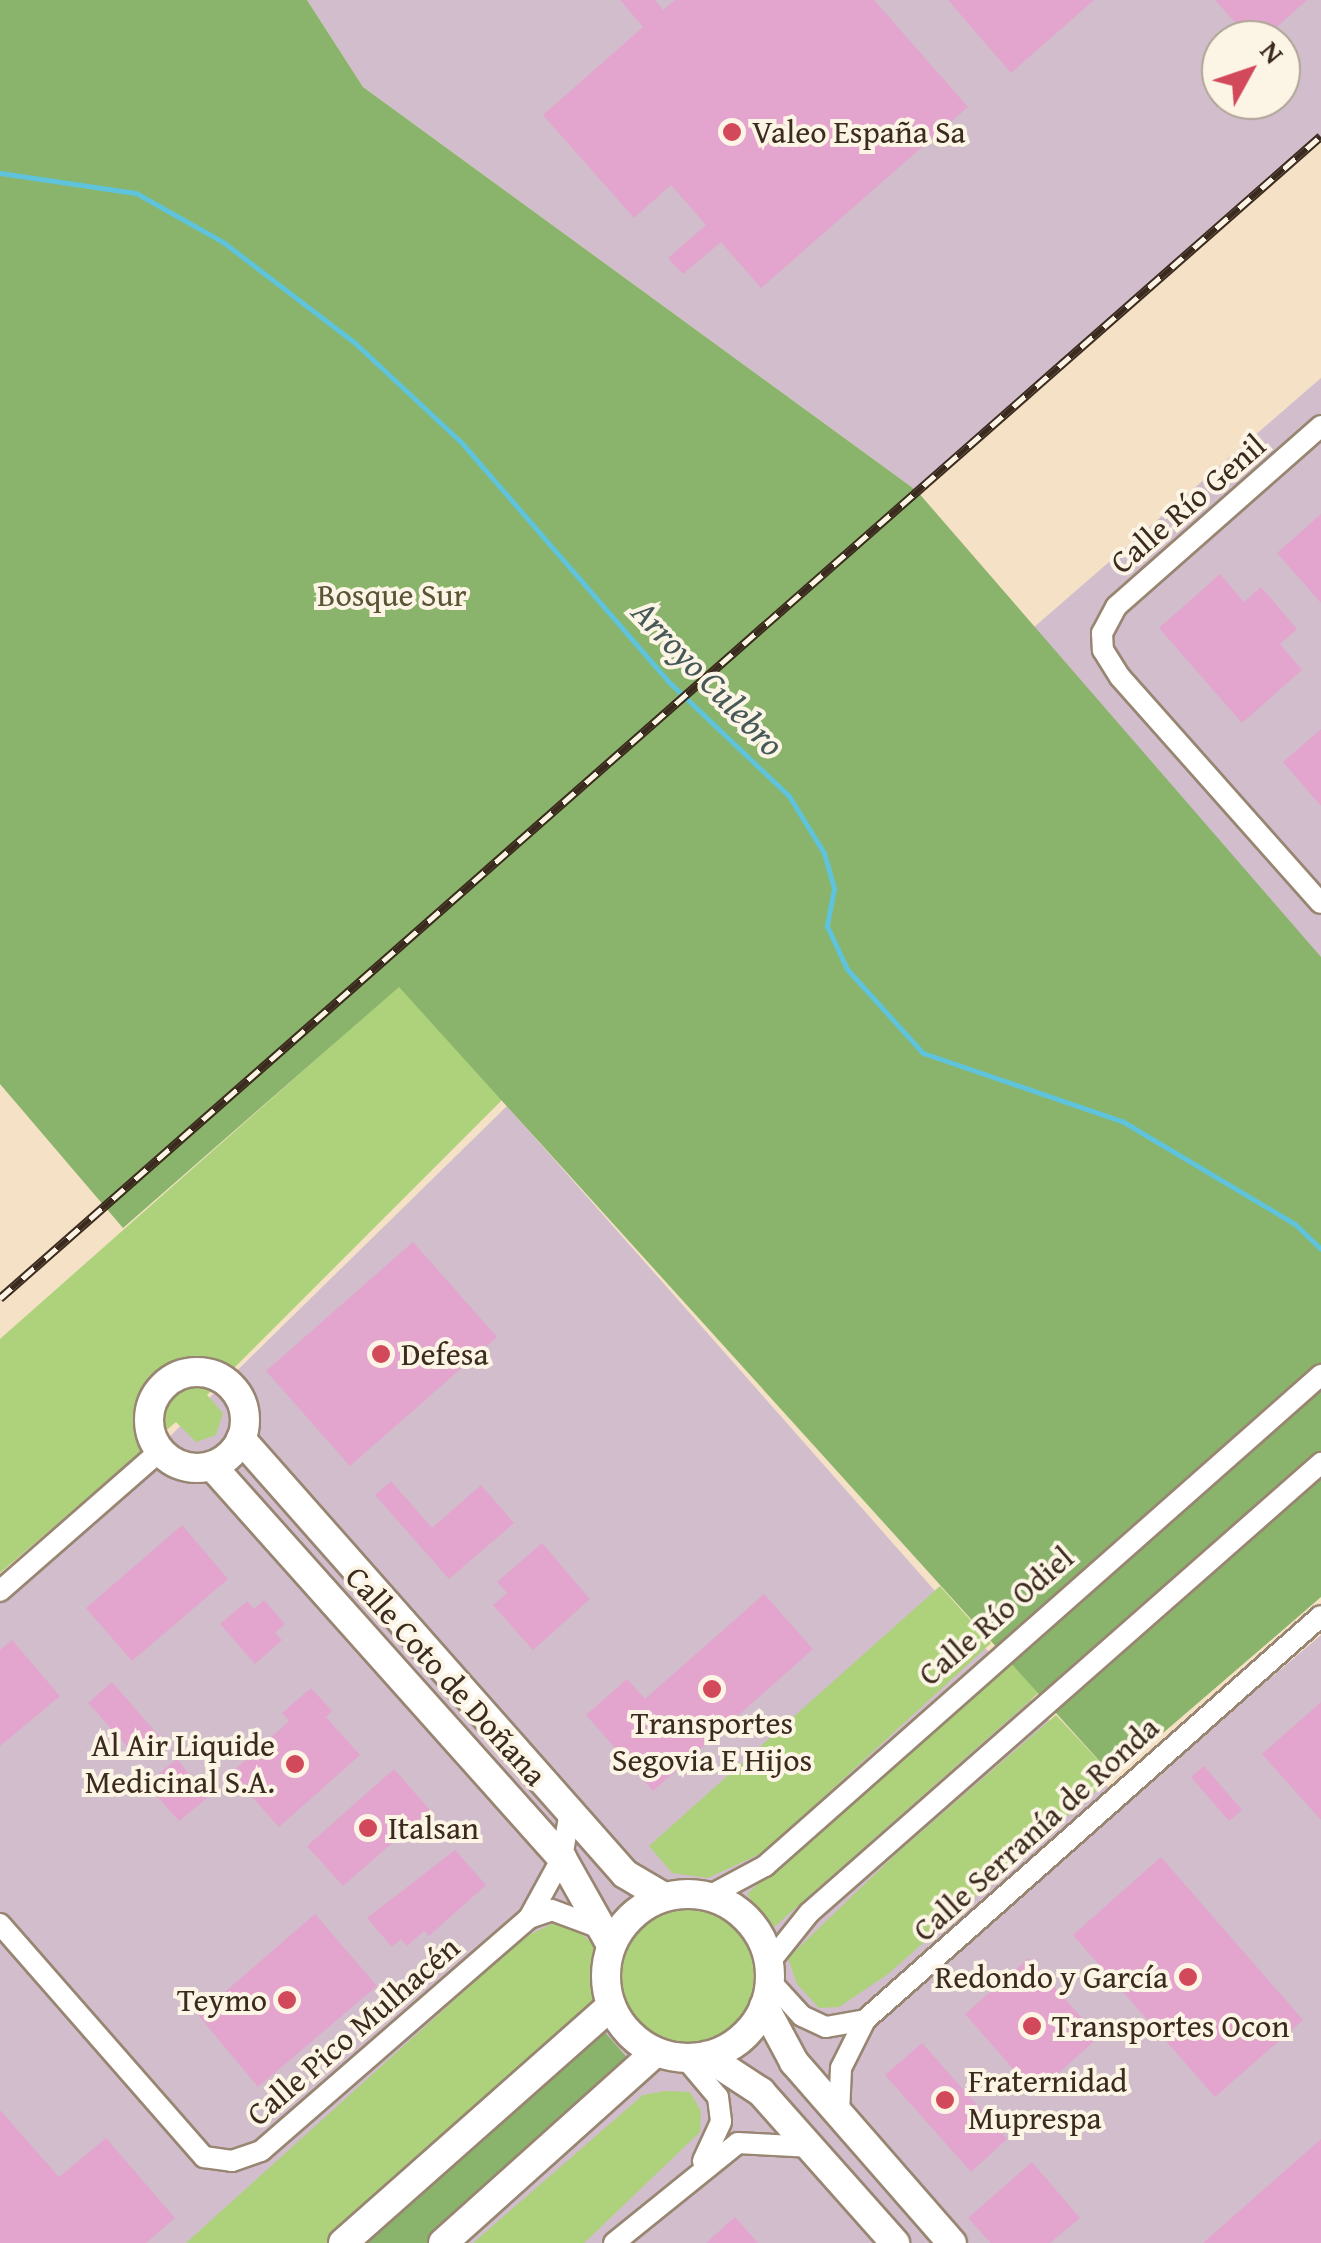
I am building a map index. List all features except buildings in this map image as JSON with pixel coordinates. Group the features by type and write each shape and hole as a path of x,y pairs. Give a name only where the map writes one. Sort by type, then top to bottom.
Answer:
{"street":[{"name":"Calle Río Genil","path":"1321,426 1116,607 1102,633 1103,650 1120,677 1321,903"},
{"path":"194,1371 224,1380 236,1391 245,1416 241,1439 212,1466 187,1468 160,1451 149,1430 151,1404 168,1380 194,1371"},
{"name":"Calle Río Odiel","path":"709,1896 765,1866 1321,1375"},
{"name":"Calle Coto de Doñana","path":"241,1439 625,1874 664,1897"},
{"path":"0,1591 160,1451"},
{"path":"695,2057 741,2038 767,1983 809,1913 1321,1463"},
{"name":"Calle Coto de Doñana","path":"212,1466 562,1858 607,1937"},
{"name":"Calle Serranía de Ronda","path":"839,2114 840,2068 865,2020 1321,1616"},
{"name":"Calle Pico Mulhacén","path":"0,1924 204,2156 232,2161 260,2151 529,1918 562,1858 570,1811"},
{"path":"896,2243 761,2092 695,2057 656,2052 622,2025 611,2006 605,1975 607,1937 632,1915 664,1897 709,1896 748,1921 794,2062 952,2243"},
{"path":"529,1918 552,1910 607,1937"},
{"path":"767,1983 802,2016 826,2027 865,2020"},
{"path":"342,2243 611,2006"},
{"path":"442,2243 656,2052"},
{"path":"695,2057 718,2097 721,2122 699,2168"},
{"path":"614,2243 699,2168 738,2142 811,2147"}],"shaded area":[{"path":"307,0 1321,0 1321,138 917,491 363,87"},
{"path":"1321,378 1321,961 1025,635"},
{"path":"507,1106 1123,1804 1321,1635 1321,2243 0,2243 0,1576 157,1449"}],"green space":[{"name":"Bosque Sur","path":"0,0 307,0 363,87 917,491 1321,957 1321,1597 1113,1776 399,987 123,1228 0,1084"},
{"path":"399,986 502,1100 207,1395 223,1413 216,1435 196,1442 176,1422 0,1573 0,1339"},
{"path":"1321,1390 1321,1443 773,1928 747,1894"},
{"path":"940,1586 991,1643 764,1852 708,1878 672,1873 649,1846"},
{"path":"1056,1715 1113,1776 888,1974 839,2007 819,2008 797,1984 788,1958 898,1852"},
{"path":"688,1910 713,1915 735,1929 749,1951 754,1976 749,2001 735,2023 713,2037 688,2042 663,2037 641,2023 627,2001 622,1976 627,1951 641,1929 663,1915"},
{"path":"562,1919 595,1945 600,2004 329,2243 186,2243 523,1938"},
{"path":"602,2029 631,2062 427,2243 360,2243"},
{"path":"690,2092 701,2111 700,2132 584,2243 473,2243 643,2095"}],"waterway":[{"name":"Arroyo Culebro","path":"0,173 136,193 223,242 354,342 461,442 670,683 789,796 824,853 834,889 827,926 847,969 923,1053 1122,1121 1295,1224 1321,1249"}],"railway":[{"path":"0,1298 1321,136"}],"place":[{"name":"Valeo España Sa","path":"732,132"},
{"name":"Defesa","path":"381,1354"},
{"name":"Transportes Segovia E Hijos","path":"712,1689"},
{"name":"Al Air Liquide Medicinal S.A.","path":"295,1764"},
{"name":"Italsan","path":"368,1828"},
{"name":"Redondo y García","path":"1188,1977"},
{"name":"Teymo","path":"287,2000"},
{"name":"Transportes Ocon","path":"1032,2026"},
{"name":"Fraternidad Muprespa","path":"945,2100"}]}
